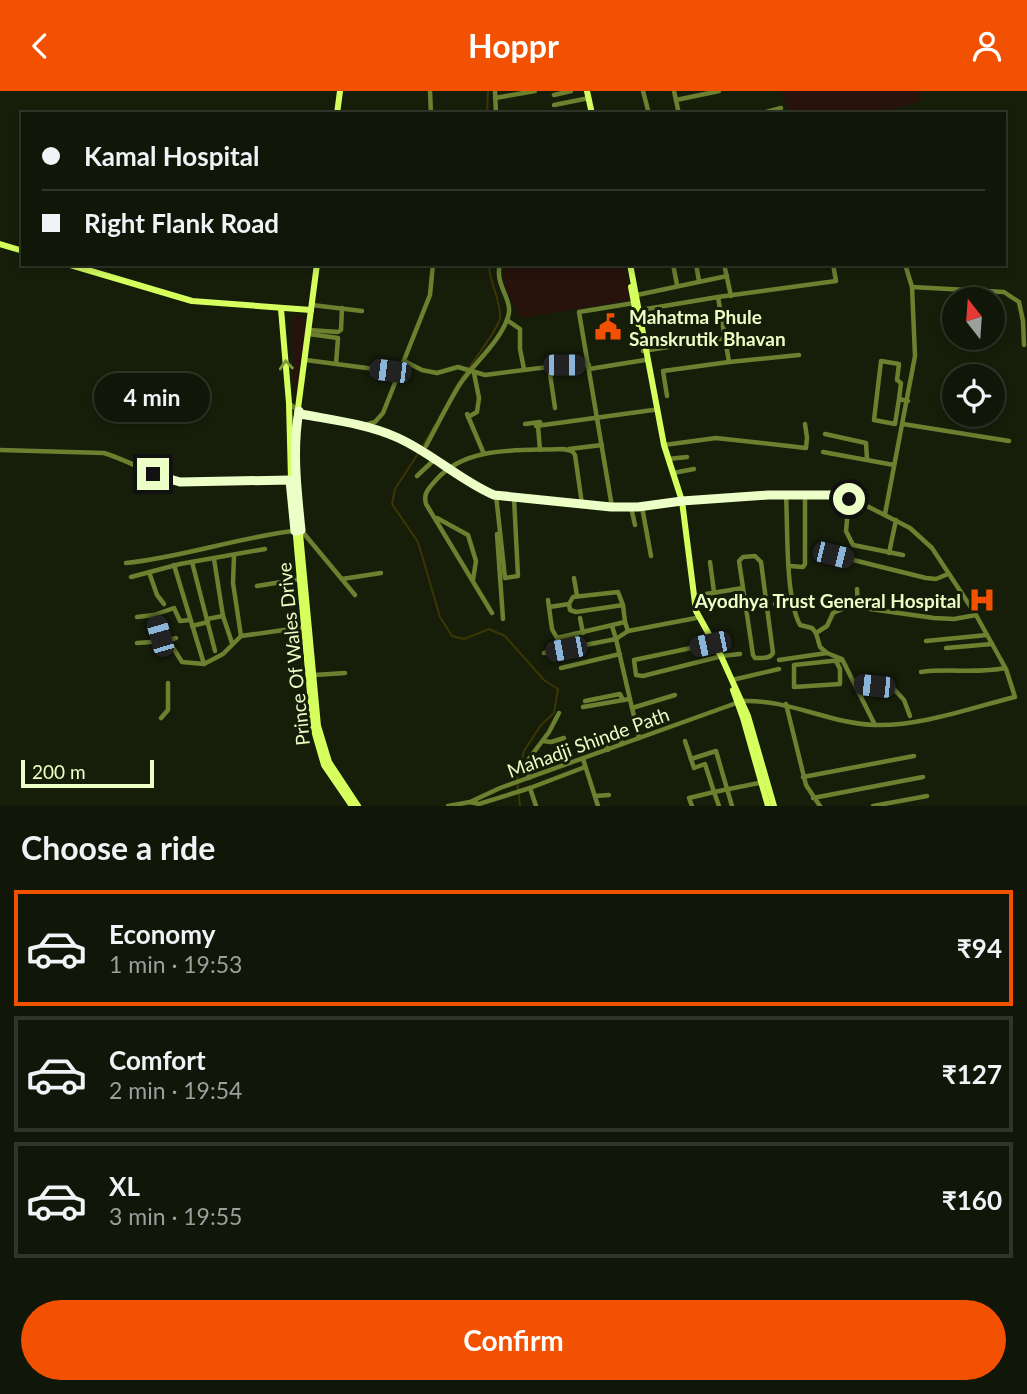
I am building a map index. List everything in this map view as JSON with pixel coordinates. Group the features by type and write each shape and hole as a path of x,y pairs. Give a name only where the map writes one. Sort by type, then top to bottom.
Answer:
{"street":[{"path":"337,112 340,91"},
{"path":"430,91 431,112"},
{"path":"495,91 496,112"},
{"path":"495,98 535,91"},
{"path":"554,95 571,91"},
{"path":"643,91 648,112"},
{"path":"674,91 679,112"},
{"path":"676,100 719,91"},
{"path":"554,105 589,93 594,112"},
{"path":"766,112 781,108"},
{"path":"0,244 21,250"},
{"path":"73,266 184,300 281,309 312,307 362,311"},
{"name":"Prince Of Wales Drive","path":"317,266 295,431 300,579 314,675 318,726 323,747 329,762 358,806"},
{"path":"360,427 380,419 430,295 433,266"},
{"path":"426,446 461,382 472,373 507,320 510,311 499,281 500,266"},
{"path":"628,266 667,459 680,501 693,596 699,617 732,680 774,806"},
{"path":"673,266 677,285"},
{"path":"696,266 699,281"},
{"path":"724,266 731,296"},
{"path":"611,507 579,312 637,303 731,296 836,281 833,266"},
{"path":"885,514 915,356 912,287 906,266"},
{"path":"637,303 677,285 727,276"},
{"path":"912,287 1004,292 1019,302 1024,345"},
{"path":"718,297 729,362"},
{"name":"Prince Of Wales Drive","path":"281,309 289,403 290,480 307,626 313,727 324,765 352,806"},
{"path":"309,332 341,330 342,309"},
{"path":"507,320 520,328 524,369"},
{"path":"309,332 338,338 336,364"},
{"path":"645,351 725,338"},
{"path":"645,351 653,410 664,458 680,501 689,598 696,618 720,657 740,702"},
{"path":"667,395 663,371 799,355"},
{"path":"306,360 390,371"},
{"path":"404,361 422,370 437,373 461,367 472,373 485,375 524,369 589,367 645,360"},
{"path":"881,361 899,363 899,400 895,423 874,420 881,361"},
{"path":"549,367 555,408"},
{"path":"472,373 479,404 477,412 467,416 484,454"},
{"path":"899,400 908,401"},
{"path":"289,403 301,414 381,431 406,442 448,467 476,488 495,495 611,507 642,507 680,501 786,495 833,495 849,499 910,528 932,548 976,615 1006,668 1015,697 915,722 875,725 847,721 786,704 768,701 740,702"},
{"path":"538,426 653,410"},
{"path":"525,424 540,422 540,450"},
{"path":"903,424 1009,441"},
{"path":"664,445 716,438 806,447 804,425"},
{"path":"825,434 866,443 867,459"},
{"path":"492,613 425,498 428,489 448,467 472,456 602,445"},
{"path":"568,449 572,451 576,461 582,504"},
{"path":"0,450 104,453 180,482 290,480"},
{"path":"823,452 894,465"},
{"path":"667,459 687,457"},
{"path":"417,476 432,459"},
{"path":"672,473 694,469"},
{"path":"495,495 505,578 518,576 514,498"},
{"path":"495,495 503,619"},
{"path":"786,495 793,601 800,625 812,628 820,647 839,660 855,684 875,725"},
{"path":"790,566 803,567 805,564 805,495"},
{"path":"849,499 846,531 849,541 853,545 903,555"},
{"path":"631,507 635,525"},
{"path":"642,507 652,556"},
{"path":"435,517 468,535 476,561 473,580"},
{"path":"889,552 896,520"},
{"path":"126,563 164,559 182,552 298,531 355,595"},
{"path":"131,577 174,565 265,549"},
{"path":"833,555 926,578 936,579 948,575"},
{"path":"234,556 233,583 241,636"},
{"path":"755,556 761,562 773,653 769,657 754,657 743,588 739,561 743,557 755,556"},
{"path":"214,559 223,616 232,643"},
{"path":"192,562 215,651"},
{"path":"710,562 714,592"},
{"path":"174,565 204,664"},
{"path":"149,572 157,595 164,604"},
{"path":"341,579 381,573"},
{"path":"574,578 577,596"},
{"path":"257,586 300,579"},
{"path":"693,596 743,588"},
{"path":"857,590 858,606"},
{"path":"623,605 576,612 570,610 569,604 570,599 577,596 615,592 620,595 623,605 625,622 628,631"},
{"path":"548,600 552,629 557,638 625,622"},
{"path":"775,604 793,601"},
{"path":"549,607 569,604"},
{"path":"816,633 827,626 833,613 841,608 858,606 934,618 954,619 976,615"},
{"path":"136,617 154,615 174,608 180,621 191,623 223,616"},
{"path":"154,615 164,642"},
{"path":"580,618 583,633"},
{"path":"544,653 617,638 628,631 696,618"},
{"path":"137,643 170,643 182,662 204,664 223,654 241,636 307,626"},
{"path":"612,626 617,638 626,699 632,708 639,739"},
{"path":"926,641 987,635"},
{"path":"164,642 176,638"},
{"path":"710,644 634,660 636,675 740,654"},
{"path":"946,648 992,644"},
{"path":"779,660 827,653"},
{"path":"561,668 620,654"},
{"path":"839,660 840,684 794,687 794,665 839,660"},
{"path":"921,671 945,669 975,672 1006,668"},
{"path":"732,680 779,669"},
{"path":"314,675 345,673"},
{"path":"161,718 168,710 168,683"},
{"path":"855,684 893,688 904,700 910,716"},
{"path":"632,708 675,695"},
{"path":"584,704 626,699"},
{"name":"Mahadji Shinde Path","path":"448,806 470,802 500,788 740,702"},
{"path":"786,704 803,777 819,806"},
{"path":"526,779 528,760 559,713"},
{"path":"617,729 622,744"},
{"path":"602,735 608,750"},
{"path":"543,741 564,739"},
{"path":"685,741 694,768 705,764 719,806"},
{"path":"691,759 716,751 732,806"},
{"path":"803,777 914,756"},
{"path":"583,759 598,806"},
{"path":"470,802 479,804 519,792 585,767"},
{"path":"813,798 923,777"},
{"path":"692,806 689,798 765,781"},
{"path":"765,781 768,806"},
{"path":"530,788 536,806"},
{"path":"595,796 609,795"},
{"path":"873,806 905,803 927,796"}],"shaded area":[{"path":"781,91 919,91 921,101 885,112 789,112"},
{"path":"505,266 560,266 561,269 572,266 624,266 632,300 520,318 504,285"},
{"path":"297,316 304,318 306,324 297,394 291,324"}],"waterway":[{"path":"487,112 488,91"},
{"path":"453,392 500,318 489,266"},
{"path":"422,447 435,425"},
{"path":"419,452 395,489 392,504 418,542 440,617 452,636 464,639 489,629 505,636 544,680 558,689 554,713 541,725 524,751 517,779 520,806"}],"place":[{"name":"Mahatma Phule Sanskrutik Bhavan","path":"608,327"},
{"name":"Ayodhya Trust General Hospital","path":"982,600"}],"route":[{"path":"153,474 180,482 290,480 295,531 301,530 295,480 295,431 299,411 301,414 395,436 453,470 476,488 494,495 611,507 768,495 833,495 849,499"}]}
